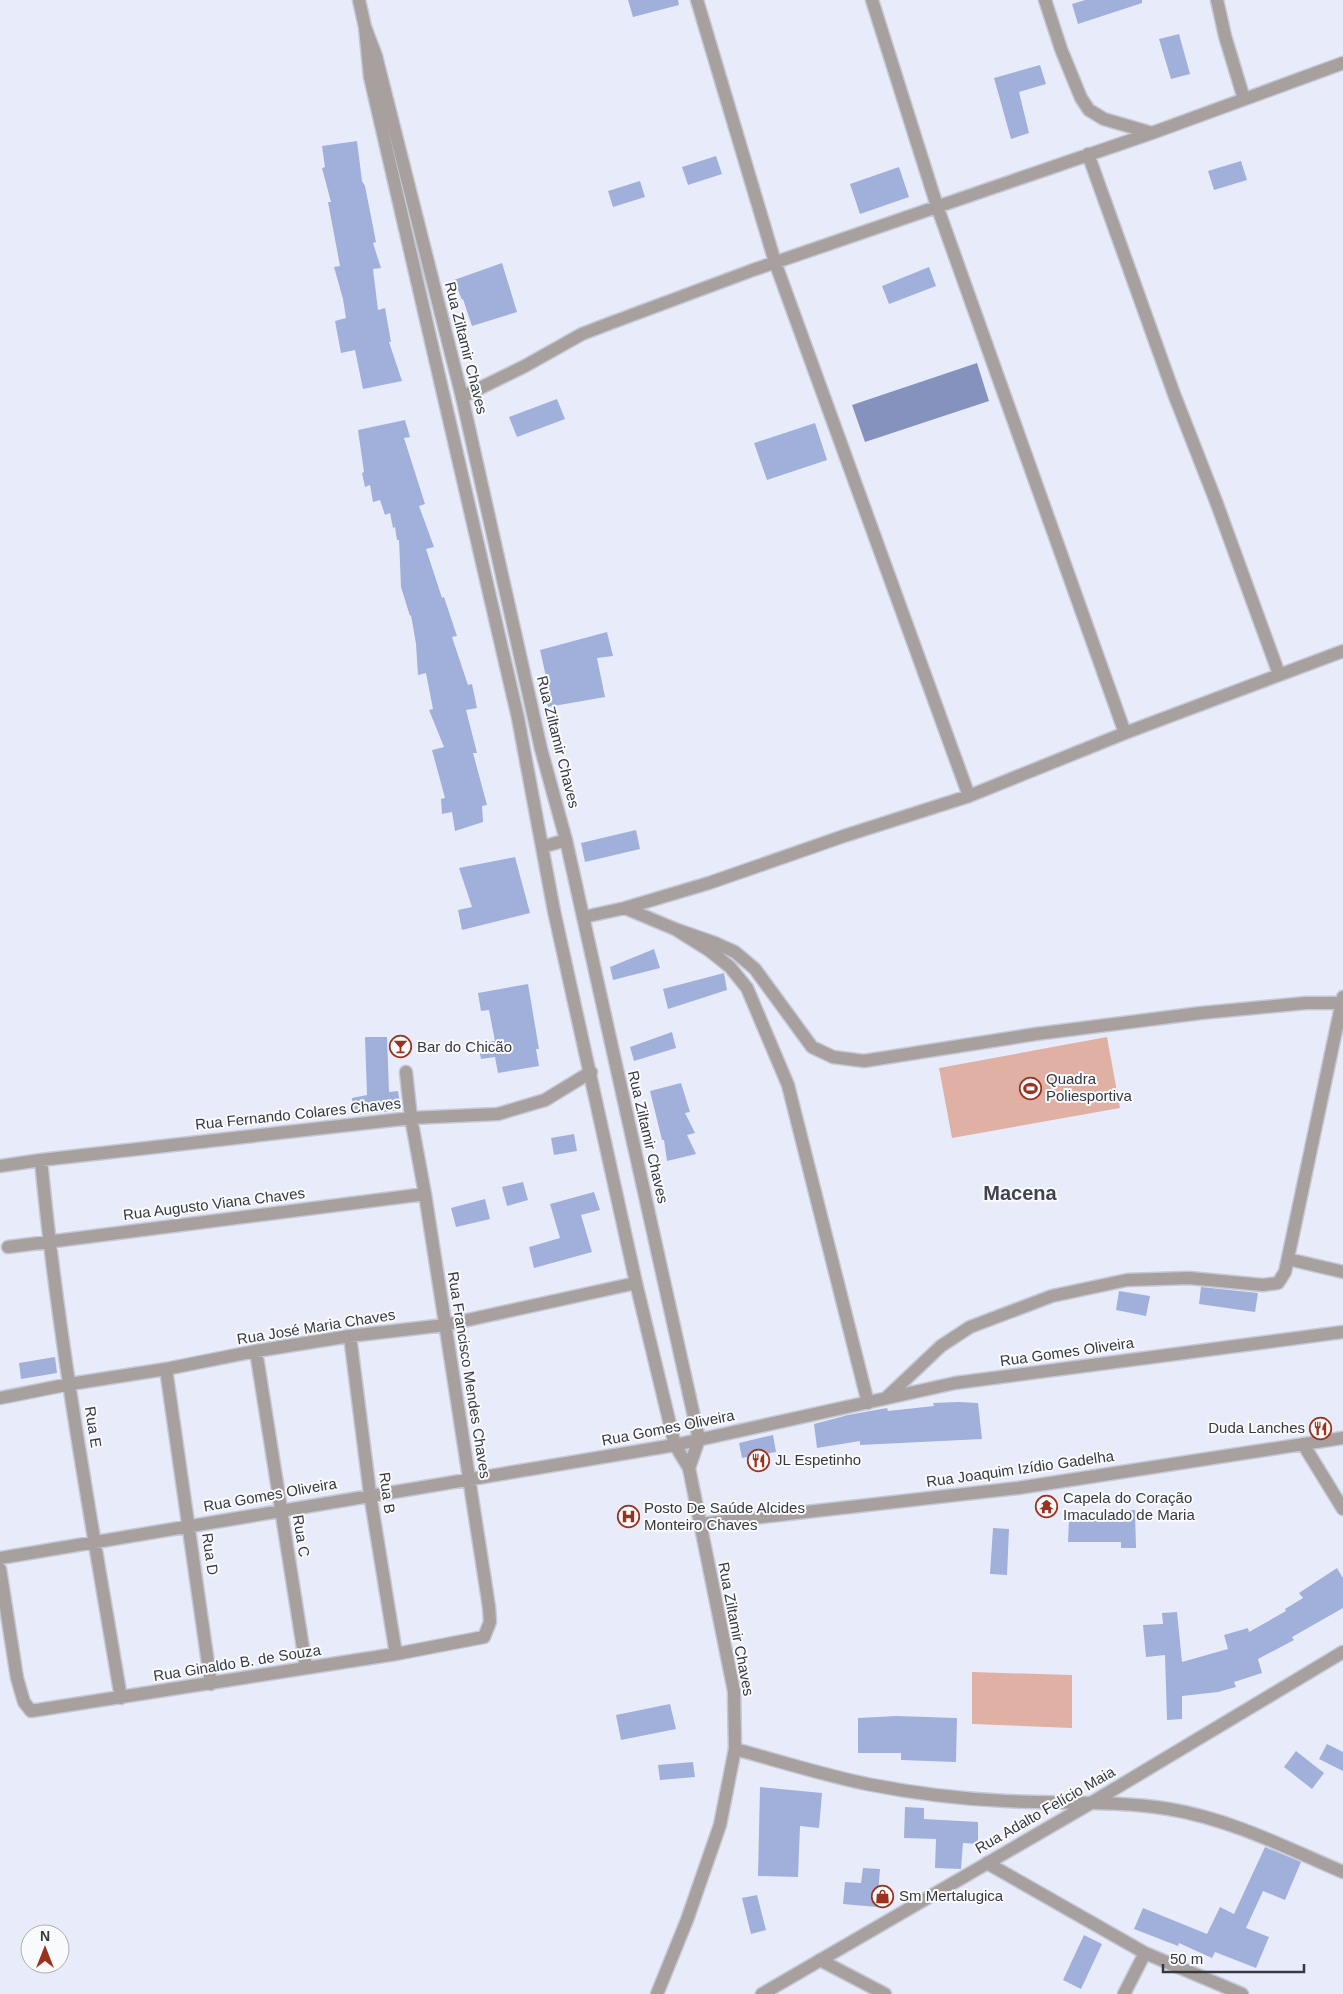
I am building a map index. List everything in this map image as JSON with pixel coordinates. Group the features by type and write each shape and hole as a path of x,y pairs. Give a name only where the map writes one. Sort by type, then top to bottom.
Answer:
{"street":[{"name":"Rua Ziltamir Chaves","path":"359,0 365,27 370,77 518,718 542,847 636,1284 675,1445 689,1468 734,1691 735,1749 720,1825 687,1920 658,1994"},
{"path":"697,0 776,262 969,796"},
{"path":"872,0 937,206 1125,733"},
{"path":"1045,0 1060,49 1081,98 1089,110 1104,119 1152,133"},
{"path":"1217,0 1225,36 1244,99"},
{"name":"Rua Ziltamir Chaves","path":"365,27 376,56 462,397 541,749 566,840 584,917 612,1052 699,1439"},
{"path":"462,397 525,366 582,334 776,262 1152,133 1343,63"},
{"path":"1088,154 1174,394 1279,674"},
{"path":"468,499 484,493"},
{"path":"584,917 625,908 709,883 844,836 969,796 1125,733 1343,651"},
{"path":"542,847 566,840"},
{"path":"625,908 735,952 755,969 812,1047 833,1057 864,1061 1036,1034 1201,1013 1342,1000 1288,1259 1285,1272 1280,1280 1274,1285 1189,1278 1127,1280 1052,1296 970,1327 940,1346 886,1398"},
{"path":"675,929 724,962 747,988 788,1085 868,1403"},
{"name":"Rua Francisco Mendes Chaves","path":"406,1072 411,1118 425,1194 490,1614 490,1622 484,1637"},
{"name":"Rua Fernando Colares Chaves","path":"0,1166 411,1118 498,1114 545,1100 591,1072"},
{"name":"Rua E","path":"41,1160 49,1241 70,1384 94,1542 121,1698"},
{"name":"Rua Augusto Viana Chaves","path":"8,1247 425,1194"},
{"path":"1288,1259 1343,1272"},
{"name":"Rua José Maria Chaves","path":"0,1398 256,1351 350,1336 445,1325 636,1284"},
{"name":"Rua Gomes Oliveira","path":"0,1558 370,1494 468,1480 675,1445 965,1382 1343,1332"},
{"name":"Rua B","path":"350,1336 370,1494 396,1654"},
{"name":"Rua C","path":"256,1351 306,1667"},
{"name":"Rua D","path":"166,1369 211,1684"},
{"name":"Rua Joaquim Izídio Gadelha","path":"700,1524 1018,1488 1343,1438"},
{"path":"689,1468 699,1439"},
{"path":"1303,1444 1343,1509"},
{"name":"Rua Ginaldo B. de Souza","path":"0,1569 17,1678 24,1702 31,1711 396,1654 484,1637"},
{"name":"Rua Adalto Felício Maia","path":"762,1994 1343,1652"},
{"path":"735,1749 867,1784 921,1792 1006,1801 1091,1802 1168,1809 1208,1818 1258,1835 1343,1872"},
{"path":"987,1862 1145,1954 1242,1994"},
{"path":"1124,1994 1145,1954"},
{"path":"820,1960 885,1994"}],"shaded area":[{"name":"Quadra Poliesportiva","path":"1107,1037 1120,1108 952,1138 939,1068"},
{"path":"972,1672 1072,1675 1072,1728 972,1724"}],"water":[{"path":"977,363 989,401 865,442 852,405"}],"building":[{"path":"628,0 678,0 679,5 633,17"},
{"path":"1085,0 1142,0 1142,3 1078,24 1072,4"},
{"path":"1179,34 1190,74 1171,79 1159,39"},
{"path":"1040,65 1046,84 1019,92 1029,133 1011,139 994,78"},
{"path":"357,141 362,181 365,186 376,242 373,243 381,268 373,269 378,310 385,308 391,342 389,342 402,381 363,389 355,350 341,353 335,321 346,318 334,267 340,266 328,202 331,202 322,168 325,167 322,146"},
{"path":"716,156 722,174 688,185 682,167"},
{"path":"1241,161 1247,180 1214,190 1208,171"},
{"path":"899,167 909,197 860,214 850,184"},
{"path":"640,181 645,197 613,207 608,191"},
{"path":"502,263 517,312 472,326 454,280"},
{"path":"929,267 936,286 889,304 882,286"},
{"path":"557,399 565,419 517,437 509,417"},
{"path":"405,420 410,437 404,438 425,504 419,506 434,547 426,549 457,636 452,637 468,685 472,684 477,708 466,710 477,753 473,753 487,805 482,806 483,822 455,831 452,812 442,814 441,799 445,798 432,750 444,747 429,710 433,709 426,673 418,675 416,644 411,615 401,587 399,540 397,540 395,527 393,528 390,513 385,515 380,500 373,502 370,485 365,487 362,473 364,472 358,430"},
{"path":"815,423 827,460 767,480 754,443"},
{"path":"607,632 613,656 597,658 605,697 548,707 545,691 549,690 540,650"},
{"path":"636,830 640,849 585,862 581,843"},
{"path":"515,857 530,913 462,930 458,910 472,907 459,868"},
{"path":"654,949 660,968 613,980 610,967"},
{"path":"724,973 727,990 668,1009 663,989"},
{"path":"528,984 539,1049 536,1049 539,1066 498,1073 495,1057 481,1059 478,1044 495,1041 489,1010 481,1011 478,993"},
{"path":"672,1032 676,1048 634,1061 630,1047"},
{"path":"365,1037 387,1037 389,1092 398,1091 401,1110 353,1115 352,1098 367,1095"},
{"path":"681,1083 690,1112 685,1113 695,1133 687,1135 696,1154 667,1161 664,1140 662,1140 650,1091"},
{"path":"574,1134 577,1151 554,1155 551,1138"},
{"path":"523,1182 528,1200 507,1206 502,1187"},
{"path":"594,1192 600,1210 581,1215 592,1252 534,1268 529,1247 560,1238 550,1204"},
{"path":"485,1199 490,1219 456,1227 451,1208"},
{"path":"1201,1287 1258,1293 1255,1312 1199,1304"},
{"path":"1119,1291 1150,1296 1146,1316 1116,1310"},
{"path":"55,1357 57,1373 21,1379 19,1363"},
{"path":"933,1403 978,1403 982,1439 860,1445 860,1441 817,1448 814,1424 848,1415 887,1408 888,1411 934,1406"},
{"path":"773,1435 776,1452 742,1458 739,1443"},
{"path":"1135,1510 1136,1548 1121,1548 1121,1542 1068,1542 1069,1520 1120,1520 1120,1511"},
{"path":"993,1528 1009,1529 1007,1575 990,1574"},
{"path":"1337,1568 1343,1578 1343,1608 1292,1637 1294,1640 1258,1659 1262,1673 1234,1682 1236,1687 1218,1692 1182,1696 1182,1719 1167,1720 1165,1655 1146,1657 1143,1625 1163,1624 1162,1613 1177,1612 1182,1662 1228,1649 1224,1635 1248,1628 1249,1632 1286,1611 1285,1609 1303,1598 1299,1593"},
{"path":"670,1704 676,1729 621,1740 616,1715"},
{"path":"897,1716 957,1718 956,1762 901,1760 901,1753 858,1753 858,1718"},
{"path":"1327,1744 1343,1752 1343,1771 1319,1759"},
{"path":"1296,1751 1324,1773 1312,1789 1284,1767"},
{"path":"693,1762 695,1777 660,1780 658,1765"},
{"path":"760,1787 822,1793 819,1828 800,1826 798,1877 758,1876"},
{"path":"905,1807 924,1808 924,1819 978,1822 978,1844 963,1843 961,1869 935,1868 936,1839 904,1838"},
{"path":"1265,1847 1301,1862 1285,1900 1263,1891 1246,1928 1269,1937 1256,1968 1215,1952 1212,1958 1179,1943 1178,1946 1134,1929 1143,1908 1207,1934 1220,1907 1234,1914"},
{"path":"863,1868 880,1869 877,1907 843,1904 845,1882 861,1883"},
{"path":"757,1895 766,1930 751,1934 742,1898"},
{"path":"1084,1935 1102,1944 1081,1989 1063,1980"}],"place":[{"name":"Bar do Chicão","path":"401,1047"},
{"name":"Quadra Poliesportiva","path":"1030,1088"},
{"name":"Duda Lanches","path":"1321,1428"},
{"name":"JL Espetinho","path":"759,1460"},
{"name":"Capela do Coração Imaculado de Maria","path":"1047,1507"},
{"name":"Posto De Saúde Alcides Monteiro Chaves","path":"628,1517"},
{"name":"Sm Mertalugica","path":"883,1896"}],"district":[{"name":"Macena","path":"1020,1193"}]}
